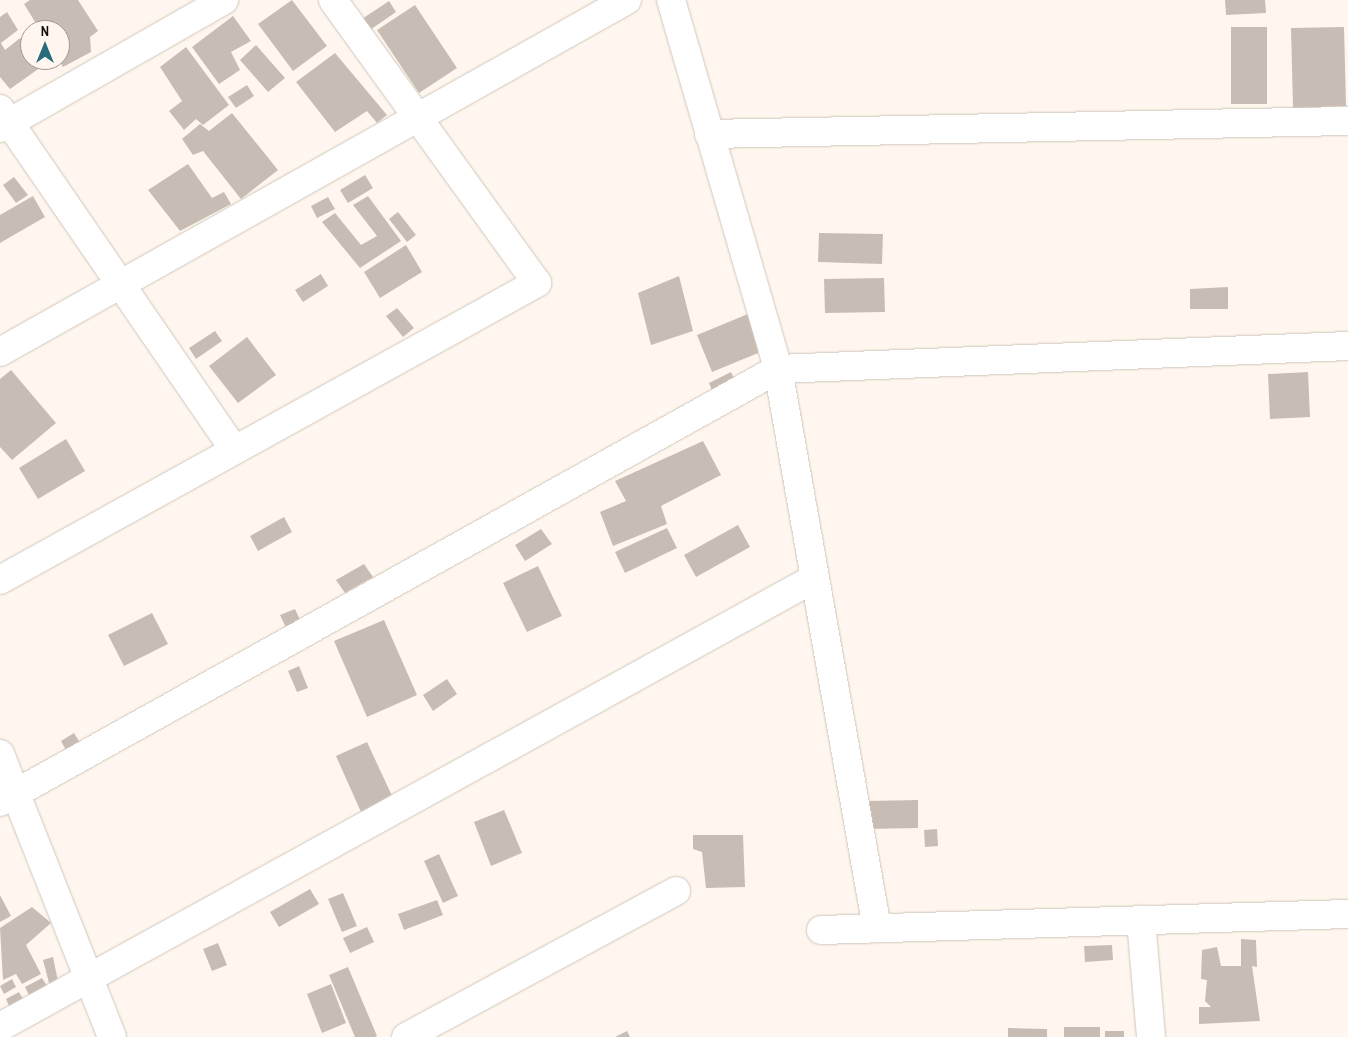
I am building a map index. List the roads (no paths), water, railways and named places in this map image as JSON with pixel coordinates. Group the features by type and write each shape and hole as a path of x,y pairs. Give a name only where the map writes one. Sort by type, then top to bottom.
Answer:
{"street":[{"path":"224,0 3,120 234,450"},
{"path":"0,580 537,283 333,0"},
{"path":"0,352 627,0"},
{"path":"671,0 778,369 877,928"},
{"path":"709,134 1348,121"},
{"path":"8,798 778,369 1348,346"},
{"path":"0,1027 815,578"},
{"path":"0,754 8,798 89,978 112,1037"},
{"path":"406,1037 676,891"},
{"path":"821,930 1348,914"},
{"path":"1141,920 1151,1037"}]}
